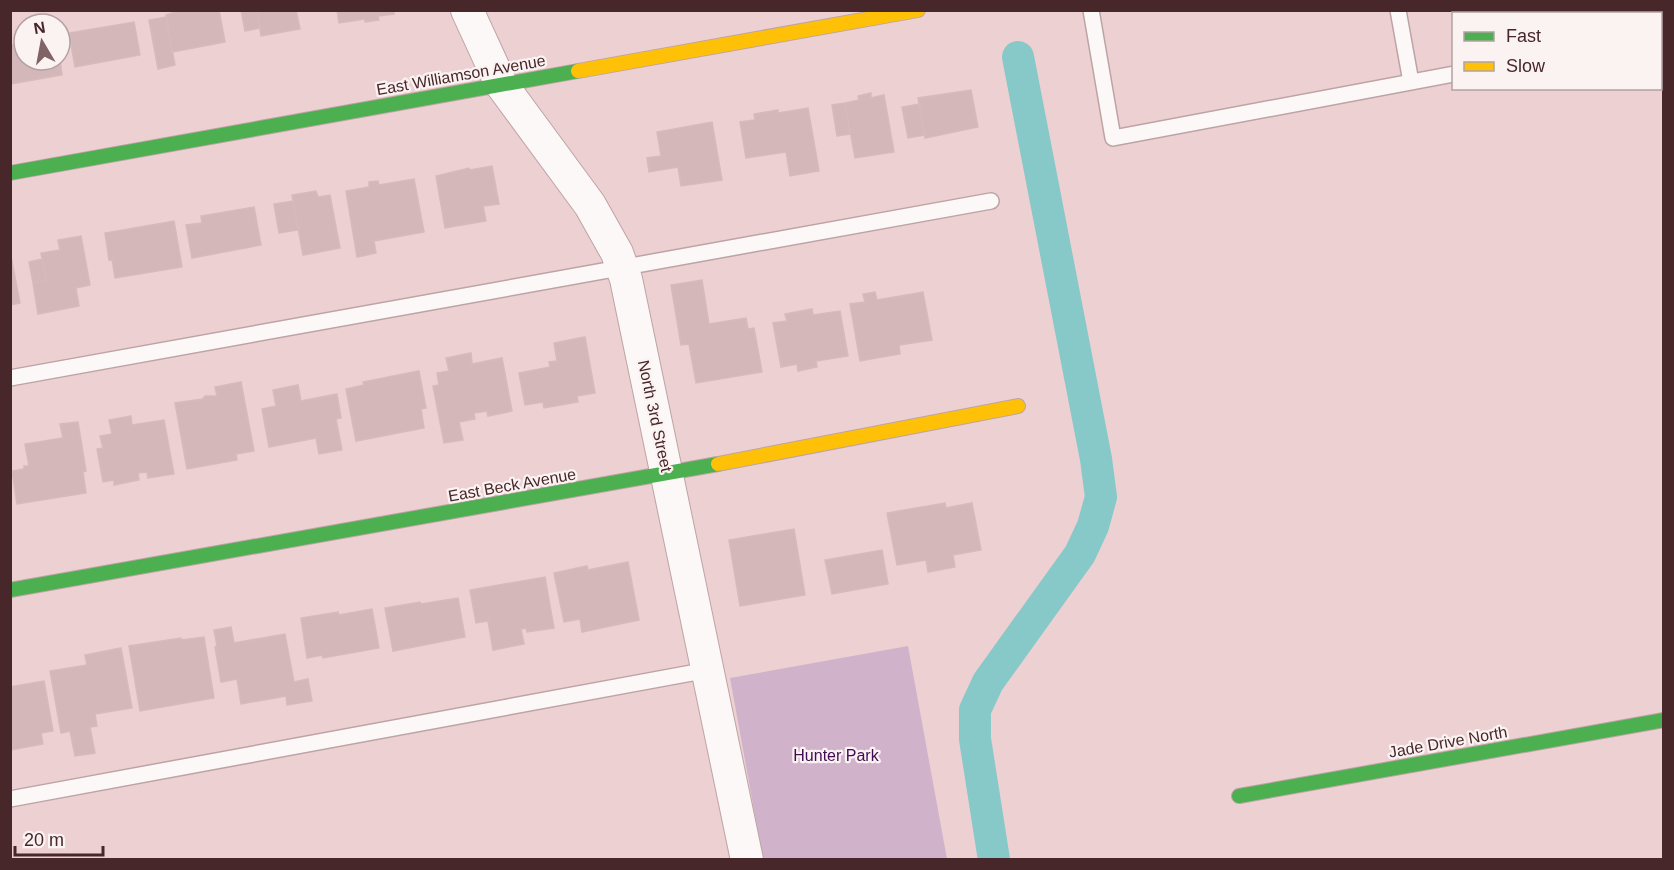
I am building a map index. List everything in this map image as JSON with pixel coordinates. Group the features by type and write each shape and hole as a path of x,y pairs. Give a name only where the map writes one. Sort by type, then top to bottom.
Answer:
{"street":[{"name":"North 3rd Street","path":"468,10 501,84 590,205 617,253 626,279 747,860"},
{"name":"East Williamson Avenue","path":"10,173 918,10"},
{"name":"East Beck Avenue","path":"10,590 668,474 1018,406"},
{"name":"Jade Drive North","path":"1239,796 1664,720"}],"lane":[{"path":"1091,10 1113,138 1452,74"},
{"path":"1398,10 1411,82"},
{"path":"10,378 991,201"},
{"path":"10,799 708,670"}],"green space":[{"name":"Hunter Park","path":"908,646 947,859 763,859 730,678"}],"building":[{"path":"182,10 219,10 225,42 172,52 166,15"},
{"path":"241,10 257,10 260,28 245,31"},
{"path":"257,10 296,10 300,29 261,36"},
{"path":"337,10 394,10 394,14 378,16 379,20 365,22 365,19 339,23"},
{"path":"166,17 175,65 158,69 149,20"},
{"path":"134,22 140,55 75,67 72,32"},
{"path":"10,45 12,45 12,72 62,72 62,75 10,84"},
{"path":"971,90 978,127 925,138 918,98"},
{"path":"871,93 871,98 884,95 894,152 855,158 845,103 859,100 858,96"},
{"path":"845,103 850,134 837,136 832,105"},
{"path":"919,104 925,135 908,138 902,107"},
{"path":"808,108 819,171 790,176 786,152 746,158 740,122 755,120 754,114"},
{"path":"712,122 722,180 681,186 678,167 649,172 647,158 661,156 657,132"},
{"path":"492,166 499,204 483,206 486,221 445,228 436,176 469,168 470,170"},
{"path":"414,179 424,232 374,241 376,253 357,257 346,191 369,187 369,182 378,181 379,185"},
{"path":"316,191 318,197 330,195 340,248 303,255 292,195"},
{"path":"293,201 298,230 279,233 274,204"},
{"path":"254,207 261,245 192,258 186,225 202,223 201,216"},
{"path":"174,221 182,267 115,278 112,259 109,260 105,233"},
{"path":"81,236 90,285 76,288 79,306 38,314 33,283 46,281 41,253 60,250 58,240"},
{"path":"10,251 20,303 10,305"},
{"path":"42,259 46,281 33,283 29,262"},
{"path":"702,280 709,324 746,318 748,329 754,328 762,372 696,383 689,344 681,345 671,285"},
{"path":"875,292 877,300 923,292 932,340 899,345 900,354 860,361 850,304 865,302 863,294"},
{"path":"812,309 813,315 840,311 848,356 816,361 817,367 798,371 797,364 781,367 773,323 787,321 785,314"},
{"path":"585,337 595,393 577,396 578,402 544,408 543,402 525,405 519,373 550,367 549,362 557,361 554,343"},
{"path":"471,353 472,364 502,358 512,411 488,416 487,411 474,413 475,419 459,422 463,440 444,443 433,386 439,385 437,373 449,371 446,358"},
{"path":"419,371 426,408 421,409 424,428 356,441 346,389 364,385 363,382"},
{"path":"241,382 254,451 236,454 237,460 187,469 175,403 203,399 205,396 217,396 215,387"},
{"path":"298,385 301,401 337,394 341,418 336,419 342,450 319,454 316,438 269,447 262,409 276,406 273,390"},
{"path":"131,416 132,425 164,420 174,474 148,478 147,472 138,473 139,480 114,485 114,480 103,482 97,449 103,448 100,436 112,434 109,420"},
{"path":"78,422 86,471 83,472 86,493 17,504 12,471 29,466 25,444 63,438 60,424"},
{"path":"945,503 946,508 972,503 981,550 953,555 955,567 928,572 926,560 897,565 887,513"},
{"path":"794,529 805,595 740,606 729,540"},
{"path":"882,550 888,584 832,594 825,560"},
{"path":"628,562 639,620 582,632 580,619 564,622 554,573 587,566 588,570"},
{"path":"545,577 554,628 527,632 526,628 521,629 524,644 493,650 488,621 476,623 470,590"},
{"path":"458,598 465,637 393,651 385,608"},
{"path":"372,609 379,648 323,658 322,655 307,658 301,618 338,612 339,615"},
{"path":"231,627 234,643 285,634 294,682 308,679 312,701 287,705 286,696 241,704 237,679 221,682 215,647 217,646 214,630"},
{"path":"204,637 214,698 140,711 129,646"},
{"path":"121,648 132,708 95,714 97,726 90,727 95,753 75,756 70,731 61,733 50,671 87,665 85,655"},
{"path":"44,681 53,731 41,733 43,744 10,750 10,687"}],"waterway":[{"path":"994,860 975,739 975,710 988,682 1080,554 1093,526 1101,497 1096,459 1018,57"}],"traffic: fast":[{"path":"10,173 578,71"},
{"path":"10,590 718,464"},
{"path":"1239,796 1664,720"}],"traffic: slow":[{"path":"578,71 918,10"},
{"path":"718,464 1018,406"}]}
